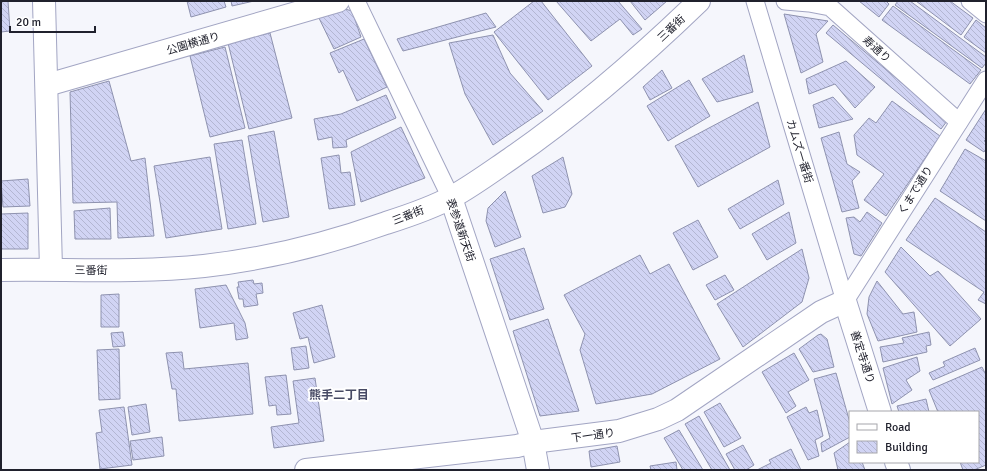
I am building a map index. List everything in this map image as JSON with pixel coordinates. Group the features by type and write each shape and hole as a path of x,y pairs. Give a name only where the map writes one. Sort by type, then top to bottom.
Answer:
{"street":[{"path":"44,1 51,269"},
{"name":"公園横通り","path":"47,85 338,1"},
{"name":"表参道新天街","path":"356,1 451,198 533,442 538,470"},
{"name":"三番街","path":"1,270 154,270 205,266 305,248 355,234 404,217 451,198 526,148 575,111 627,68 699,1"},
{"name":"カムズ一番街","path":"755,1 845,301"},
{"name":"寿通り","path":"785,1 830,7 959,122"},
{"path":"970,1 986,14"},
{"name":"くまで通り","path":"845,301 986,80"},
{"name":"善定寺通り","path":"845,301 880,411"},
{"name":"下一通り","path":"306,470 517,446 533,442 619,432 658,419 677,410 821,312 845,301"}],"building":[{"path":"1,1 8,1 10,31 1,32"},
{"path":"187,1 224,1 226,7 191,17"},
{"path":"231,1 254,1 232,6"},
{"path":"534,1 541,1 592,66 548,100 494,32"},
{"path":"556,1 618,1 642,29 633,35 620,19 591,41"},
{"path":"630,1 667,1 645,20"},
{"path":"859,1 886,1 889,4 879,17"},
{"path":"898,1 910,1 986,57 986,63 982,68 895,5"},
{"path":"916,1 950,1 973,18 961,35"},
{"path":"893,6 981,70 970,84 882,20"},
{"path":"338,7 352,11 361,37 334,49 317,14"},
{"path":"486,13 496,27 403,51 397,39"},
{"path":"784,14 828,21 816,34 823,62 801,73"},
{"path":"976,20 986,28 986,53 964,37"},
{"path":"833,25 947,121 941,129 826,33"},
{"path":"270,33 292,118 249,129 228,43"},
{"path":"493,35 510,73 543,111 493,145 465,94 449,43"},
{"path":"364,39 387,87 357,101 343,70 339,73 330,53"},
{"path":"225,47 245,128 210,137 190,56"},
{"path":"744,55 753,92 717,102 702,79"},
{"path":"846,61 875,87 855,108 835,84 809,94 806,79"},
{"path":"662,70 672,88 650,100 643,87"},
{"path":"689,80 710,116 668,141 647,106"},
{"path":"109,81 131,161 145,158 154,236 118,238 117,202 73,203 70,92"},
{"path":"386,95 396,118 346,140 347,147 333,148 332,137 318,140 314,119 341,114"},
{"path":"833,97 853,119 819,128 813,105"},
{"path":"892,101 940,136 886,216 864,200 884,174 857,155 854,135 869,118 876,123"},
{"path":"758,102 770,147 698,187 675,146"},
{"path":"986,109 986,139 984,141 986,142 986,149 984,152 966,140"},
{"path":"401,127 425,178 361,202 351,152"},
{"path":"274,131 289,217 263,222 248,136"},
{"path":"839,132 847,164 860,172 852,181 859,208 842,212 821,138"},
{"path":"242,140 256,224 228,229 214,144"},
{"path":"965,149 986,161 986,221 940,191"},
{"path":"339,155 341,173 350,172 355,205 329,209 321,158"},
{"path":"210,157 222,229 166,238 154,166"},
{"path":"563,157 572,194 565,207 543,213 532,176"},
{"path":"28,179 30,206 3,207 1,181"},
{"path":"778,180 784,204 740,229 728,209"},
{"path":"505,191 521,237 495,247 486,221 488,208"},
{"path":"935,198 986,232 986,304 978,300 984,292 906,240"},
{"path":"110,208 111,239 75,239 74,211"},
{"path":"789,212 796,243 767,260 752,234"},
{"path":"867,212 882,223 861,256 854,254 846,218 854,217 860,222"},
{"path":"28,213 28,249 1,249 1,214"},
{"path":"698,220 718,257 693,270 673,233"},
{"path":"901,247 930,276 938,271 981,319 950,346 885,272"},
{"path":"524,248 544,309 510,320 490,259"},
{"path":"802,249 809,278 802,302 743,347 717,304"},
{"path":"640,255 650,274 669,264 720,359 652,394 596,404 580,350 585,334 564,295"},
{"path":"725,275 734,290 715,300 706,285"},
{"path":"253,280 254,284 262,283 263,293 256,294 258,305 244,307 243,299 239,299 237,287 239,287 238,282"},
{"path":"877,281 903,314 914,312 917,332 878,341 867,314 869,297"},
{"path":"226,285 245,323 248,338 236,340 234,323 200,328 195,289"},
{"path":"119,294 119,327 101,327 101,295"},
{"path":"322,305 335,357 314,363 308,337 300,339 293,313"},
{"path":"548,319 579,411 540,416 513,331"},
{"path":"123,332 125,346 113,347 111,333"},
{"path":"929,332 931,345 926,346 927,352 883,362 880,347 904,343 902,338"},
{"path":"821,334 827,339 834,367 813,372 799,349"},
{"path":"306,346 309,368 294,370 291,348"},
{"path":"975,348 980,360 933,380 929,373 945,366 943,362"},
{"path":"119,349 120,399 99,400 97,350"},
{"path":"182,352 184,369 248,363 253,414 179,421 176,389 172,389 166,353"},
{"path":"794,353 809,380 788,392 796,406 786,413 762,372"},
{"path":"917,357 920,371 906,380 912,390 892,404 883,368"},
{"path":"982,367 986,375 986,465 974,470 963,470 960,463 979,463 979,411 938,411 929,390"},
{"path":"836,373 849,419 849,438 822,452 821,443 830,438 814,379"},
{"path":"286,375 291,414 277,415 276,405 269,406 265,377"},
{"path":"315,378 324,441 274,448 271,427 299,423 293,381"},
{"path":"926,399 929,411 899,411 897,406"},
{"path":"720,403 741,438 724,447 704,412"},
{"path":"146,404 150,432 132,435 128,407"},
{"path":"124,407 132,465 100,469 96,433 102,432 99,410"},
{"path":"806,407 809,413 817,410 823,436 815,440 819,456 808,460 787,417"},
{"path":"699,416 730,470 712,470 685,424"},
{"path":"679,430 703,470 683,470 664,438"},
{"path":"162,437 164,456 133,460 130,441"},
{"path":"849,443 849,463 862,463 865,470 838,470 834,453"},
{"path":"743,445 754,465 746,470 735,470 726,454"},
{"path":"617,446 620,462 591,467 589,451"},
{"path":"791,449 801,470 757,470 771,463 769,460"},
{"path":"676,462 677,470 651,470 650,466"}],"district":[{"name":"熊手二丁目","path":"339,395"}]}
